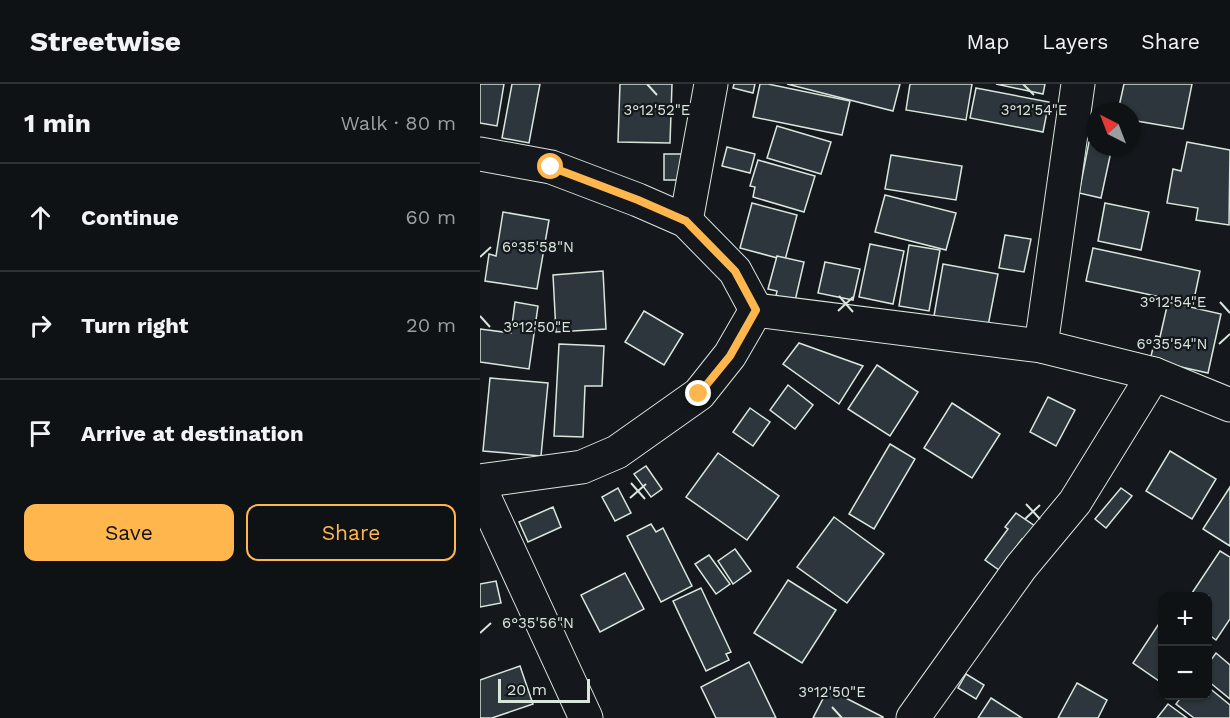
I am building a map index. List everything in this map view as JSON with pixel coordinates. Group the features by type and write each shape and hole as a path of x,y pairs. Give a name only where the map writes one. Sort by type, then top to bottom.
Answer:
{"street":[{"path":"686,221 711,84"},
{"path":"1041,346 1078,84"},
{"path":"480,154 551,167 686,221 735,271 756,310"},
{"path":"756,310 1041,346 1154,374 1230,405"},
{"path":"480,481 582,467 617,452 699,394 730,356 756,310"},
{"path":"913,718 1021,567 1075,502 1154,374"},
{"path":"480,488 586,718"}],"building":[{"path":"480,84 504,84 497,126 480,123"},
{"path":"512,84 540,84 529,143 502,138"},
{"path":"620,84 672,84 670,143 618,142"},
{"path":"734,84 755,84 753,93 733,88"},
{"path":"760,84 850,101 842,135 753,117"},
{"path":"787,84 900,84 893,111"},
{"path":"910,84 972,84 966,120 906,110"},
{"path":"996,84 1045,84 1043,94"},
{"path":"1124,84 1192,84 1183,129 1140,122 1140,102 1120,102"},
{"path":"976,88 1049,102 1043,132 970,118"},
{"path":"777,126 831,142 821,174 767,158"},
{"path":"1187,142 1230,150 1229,225 1196,220 1198,208 1167,203 1173,169 1181,171"},
{"path":"727,147 755,154 750,173 722,166"},
{"path":"664,154 693,154 692,180 664,180"},
{"path":"891,155 962,166 956,200 885,189"},
{"path":"1086,156 1110,156 1101,198 1079,193"},
{"path":"758,160 815,176 804,212 753,197 755,187 750,186"},
{"path":"885,195 956,213 946,250 875,232"},
{"path":"752,203 797,215 785,260 740,248"},
{"path":"1105,203 1149,212 1141,250 1098,241"},
{"path":"503,212 549,220 537,289 485,281 489,254 496,256"},
{"path":"1005,235 1031,239 1024,272 999,268"},
{"path":"870,244 904,251 893,304 859,297"},
{"path":"909,245 940,250 929,311 899,306"},
{"path":"1093,248 1200,271 1193,304 1086,281"},
{"path":"777,256 804,262 795,301 776,296 777,291 768,289"},
{"path":"825,262 860,269 853,300 818,293"},
{"path":"943,264 998,274 988,326 934,316"},
{"path":"603,271 606,329 556,332 553,275"},
{"path":"515,302 538,306 529,369 480,362 480,329 511,333"},
{"path":"1168,302 1221,314 1208,373 1150,360 1156,336 1160,337"},
{"path":"644,311 683,334 664,365 625,342"},
{"path":"799,343 863,366 839,404 783,364"},
{"path":"559,344 604,346 602,386 585,386 583,437 554,436"},
{"path":"877,365 918,392 890,436 848,409"},
{"path":"490,378 548,383 541,456 483,451"},
{"path":"788,385 813,405 795,429 770,410"},
{"path":"1048,397 1075,410 1056,446 1030,432"},
{"path":"952,403 1000,434 972,478 924,448"},
{"path":"750,408 770,422 753,446 733,432"},
{"path":"890,444 915,459 874,529 849,514"},
{"path":"1170,451 1216,479 1192,519 1146,491"},
{"path":"718,453 779,496 747,540 686,497"},
{"path":"646,466 662,489 651,497 634,474"},
{"path":"1230,487 1230,546 1203,529"},
{"path":"618,488 631,513 615,521 602,497"},
{"path":"1121,488 1132,496 1106,528 1095,519"},
{"path":"553,507 561,527 528,542 519,522"},
{"path":"1016,513 1035,526 1024,541 1022,539 999,570 985,560 1008,529 1005,527"},
{"path":"834,517 884,554 847,603 797,567"},
{"path":"651,524 656,532 663,528 692,586 661,602 627,536"},
{"path":"735,549 751,571 733,584 718,561"},
{"path":"1220,551 1230,557 1230,619 1216,640 1212,637 1212,592 1193,592"},
{"path":"709,555 730,584 716,594 695,564"},
{"path":"625,573 644,609 600,632 581,595"},
{"path":"788,580 836,610 802,663 754,633"},
{"path":"496,581 501,603 480,607 480,584"},
{"path":"701,588 731,652 726,654 729,660 706,671 673,601"},
{"path":"1158,625 1158,680 1133,663"},
{"path":"1216,653 1230,665 1230,699 1212,684 1212,658"},
{"path":"749,662 776,718 716,718 701,687"},
{"path":"520,666 533,704 492,718 480,718 480,680"},
{"path":"966,674 984,685 976,699 958,688"},
{"path":"1077,683 1107,700 1098,718 1058,718"},
{"path":"828,689 883,717 883,718 813,718"},
{"path":"1212,690 1230,705 1230,718 1194,718 1176,704 1179,700 1212,700"},
{"path":"991,698 1022,718 978,718"},
{"path":"1168,704 1187,718 1157,718"}],"route":[{"path":"551,167 686,221 735,271 756,310 730,356 699,394"}]}
